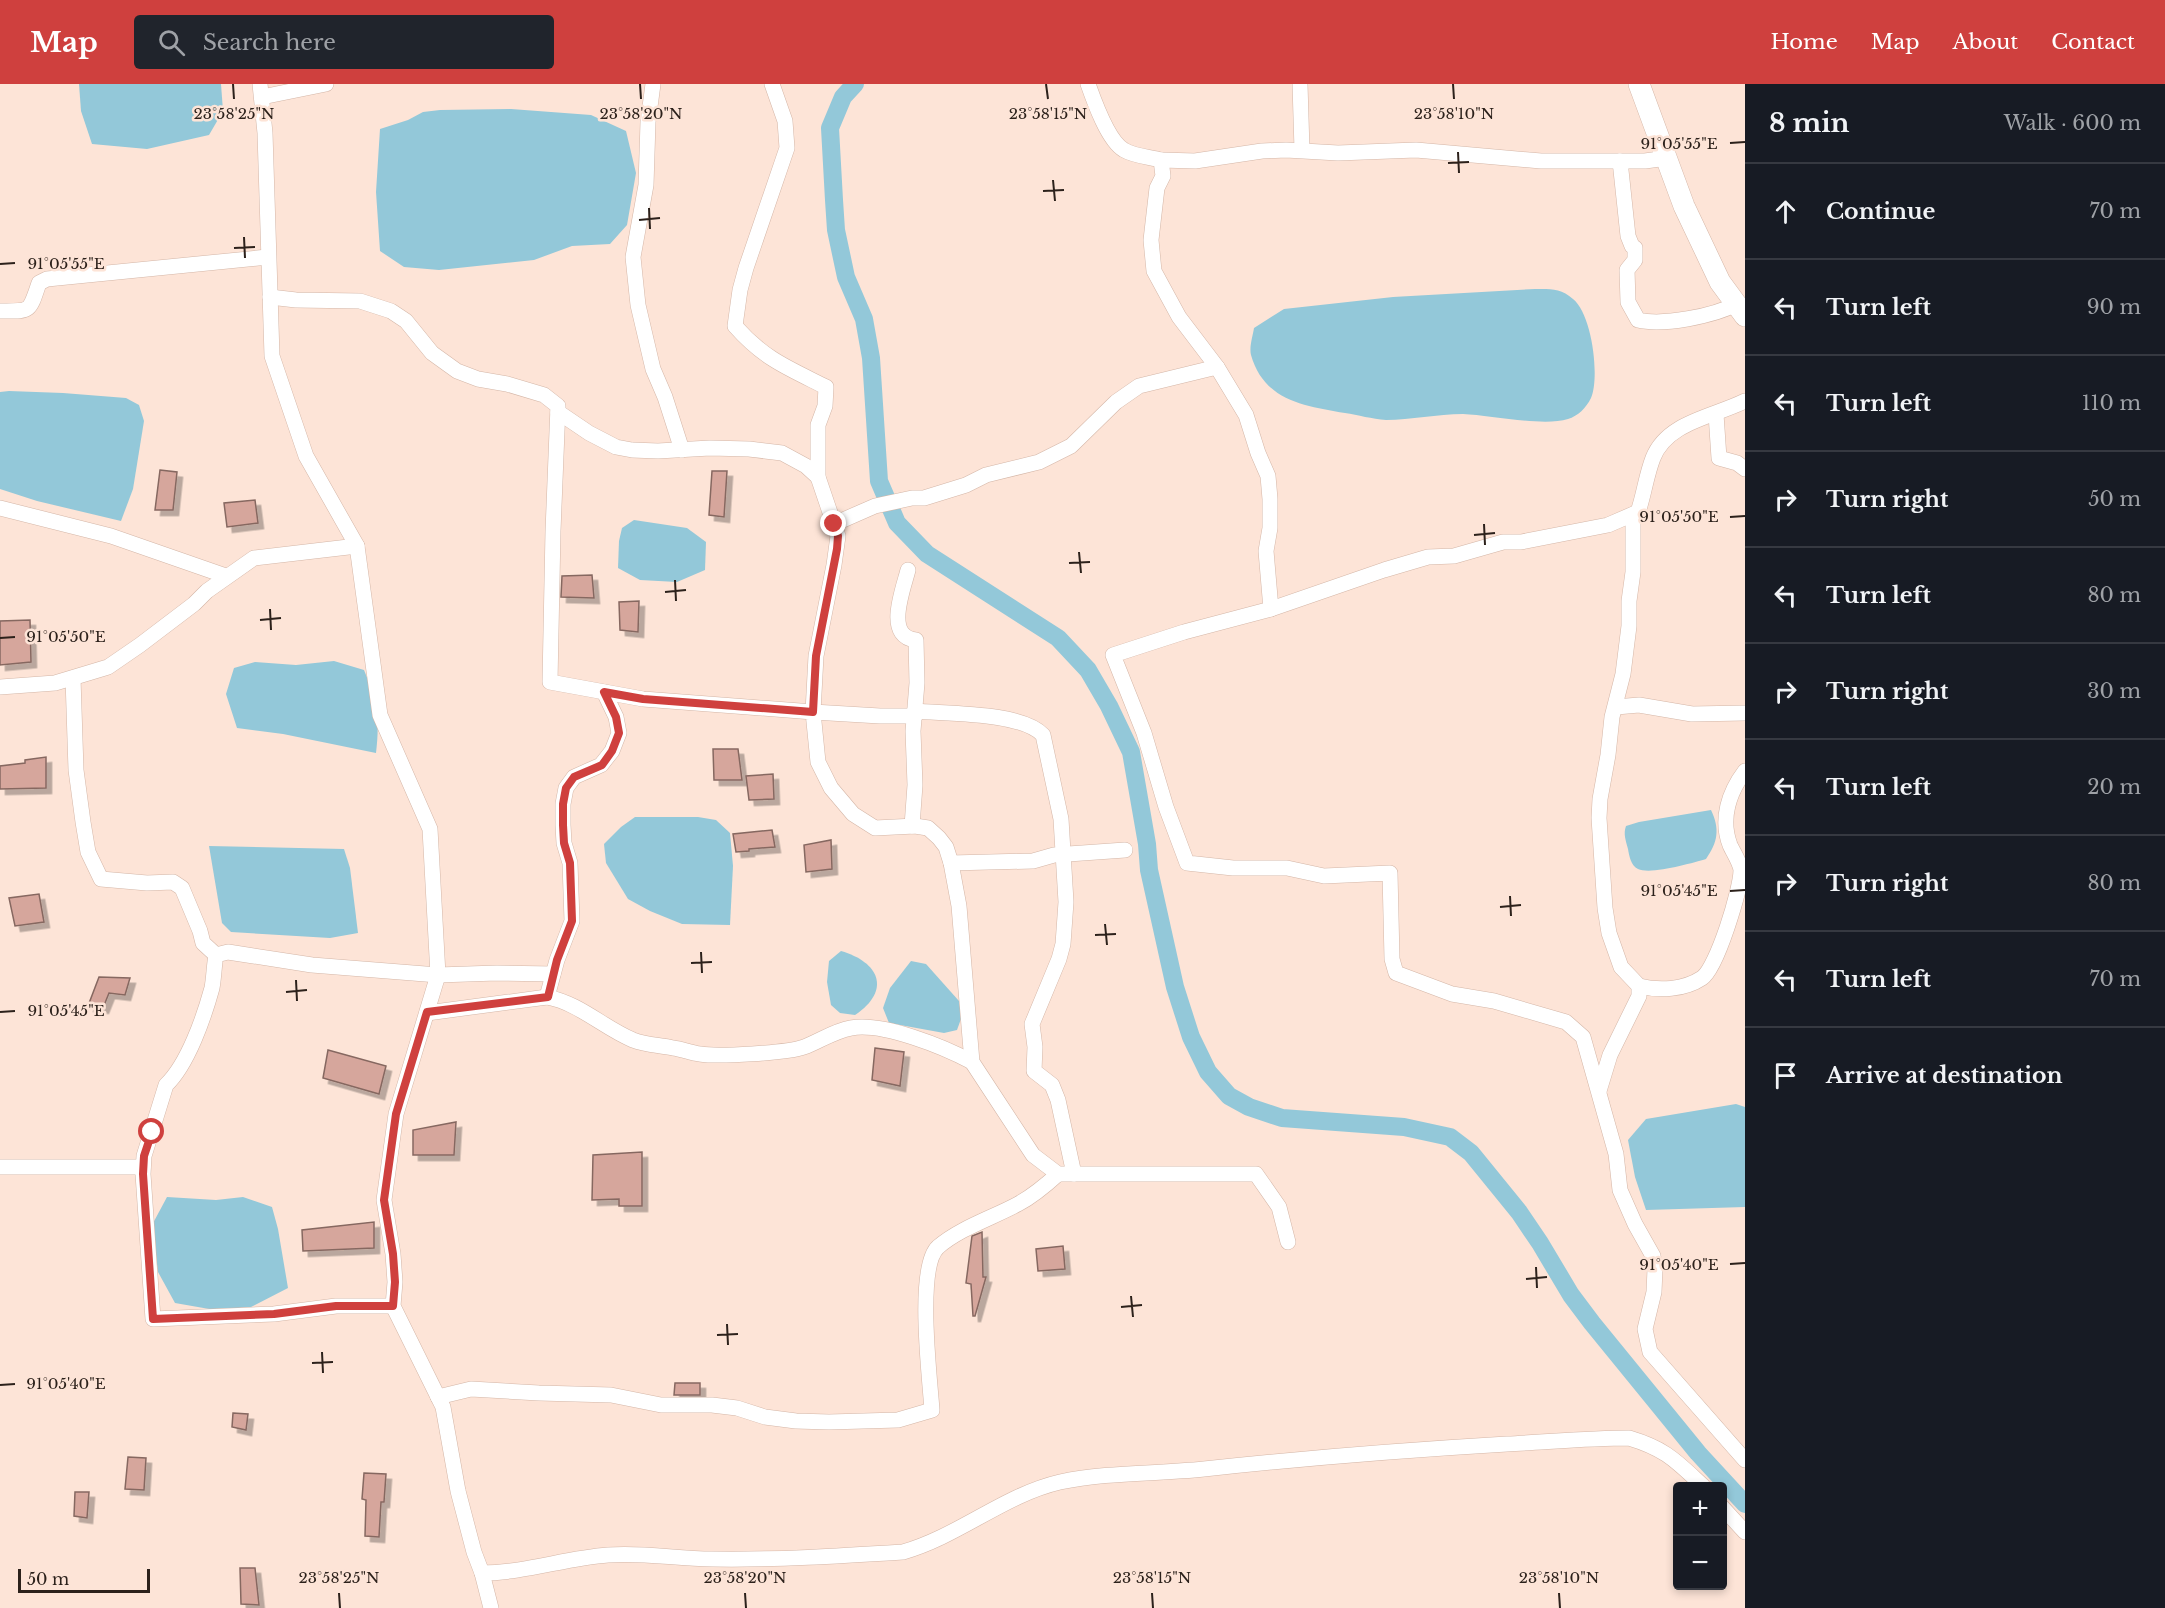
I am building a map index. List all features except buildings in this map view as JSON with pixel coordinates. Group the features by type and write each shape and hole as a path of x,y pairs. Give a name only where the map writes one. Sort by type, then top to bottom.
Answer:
{"street":[{"path":"326,84 261,90 272,356 306,456 357,546 380,715 430,829 438,975 396,1114 384,1200 393,1254 395,1282 393,1306 443,1407 458,1491 491,1608"},
{"path":"653,84 648,122 646,184 633,267 638,305 652,369 665,397 682,450"},
{"path":"772,84 785,121 787,148 746,268 735,326 751,344 782,367 826,387 825,406 818,425 818,477 838,536 816,656 813,712 818,762 831,788 853,814 875,828 912,826 928,828 946,847 959,906 972,1062 1033,1155 1066,1174 1256,1174 1280,1208 1288,1242"},
{"path":"1088,84 1101,117 1122,150 1161,160 1195,161 1262,151 1302,150 1338,153 1416,150 1504,159 1620,161 1667,158"},
{"path":"1300,84 1302,150"},
{"path":"1639,84 1684,206 1720,282 1741,310"},
{"path":"1161,160 1163,176 1157,188 1151,240 1154,271 1179,317 1216,367 1246,415 1268,476 1270,528 1266,551 1271,609"},
{"path":"1620,161 1628,236 1635,248 1635,260 1627,270 1628,302 1638,320 1649,323 1664,322 1722,311 1741,310"},
{"path":"0,311 25,311 31,307 39,283 47,279 268,257"},
{"path":"270,297 296,300 360,301 391,310 406,321 432,353 457,371 478,379 507,384 544,395 558,406 550,682 643,699 880,716 915,713 1011,719 1036,728 1043,735 1061,819 1066,902 1063,944 1049,987 1041,999 1032,1023 1035,1047 1034,1071 1052,1085 1058,1100 1066,1174"},
{"path":"834,524 875,506 912,498 924,498 966,485 986,475 1039,462 1071,446 1116,402 1139,386 1216,367"},
{"path":"1745,401 1679,428 1669,435 1659,446 1649,468 1638,512 1633,515 1592,529 1521,542 1503,542 1454,556 1428,557 1271,609 1184,632 1113,655 1144,734 1186,863 1233,868 1287,868 1324,876 1390,873 1392,959 1396,973 1452,994 1494,1001 1566,1022 1582,1037 1617,1154 1620,1190 1653,1256 1654,1292 1644,1329 1650,1352 1745,1460"},
{"path":"558,412 589,433 616,447 641,451 720,448 782,453 806,466 818,477"},
{"path":"1716,414 1719,458 1737,463 1745,469"},
{"path":"0,508 111,536 226,576"},
{"path":"1633,515 1634,572 1629,601 1629,626 1623,674 1612,717 1599,818 1608,925 1616,957 1621,967 1639,986 1664,989 1678,987 1702,978 1738,914 1735,902 1741,868 1726,832 1732,789 1745,771"},
{"path":"0,687 55,683 108,667 194,604 226,576 254,558 357,546"},
{"path":"908,570 901,591 898,620 901,633 907,639 916,640 915,785 912,826"},
{"path":"73,678 76,770 83,822 88,852 101,879 147,883 172,882 182,888 203,943 216,955"},
{"path":"548,997 557,960 572,921 570,863 564,843 563,825 566,788 574,777 602,765 612,751 619,733 616,717 604,692"},
{"path":"1616,707 1639,705 1692,714 1745,713"},
{"path":"951,863 1033,861 1062,854 1125,850"},
{"path":"216,955 228,952 312,965 438,975 554,974"},
{"path":"216,955 212,986 202,1016 175,1077 166,1085 144,1156 153,1319 274,1314 336,1306 393,1306"},
{"path":"1599,1091 1610,1055 1636,1004 1639,986"},
{"path":"427,1012 548,997 562,1000 634,1040 650,1046 674,1048 700,1054 721,1055 804,1048 850,1028 867,1027 882,1029 934,1045 972,1062"},
{"path":"0,1167 143,1167"},
{"path":"438,1397 471,1389 539,1394 611,1395 661,1405 711,1405 737,1408 765,1417 829,1422 898,1420 932,1410 926,1324 927,1276 935,1250 949,1239 1024,1200 1066,1174"},
{"path":"482,1573 502,1573 565,1560 607,1555 785,1559 903,1552 921,1547 958,1530 1036,1489 1060,1482 1358,1454 1629,1438 1650,1444 1666,1452 1699,1482"},
{"path":"1727,1512 1745,1532"}],"water":[{"path":"79,84 221,84 223,111 209,135 147,149 92,144 81,111"},
{"path":"511,109 591,115 626,131 636,173 627,225 610,244 572,246 534,260 439,270 404,267 380,251 376,192 380,129 408,120 423,112"},
{"path":"1535,289 1555,290 1569,295 1580,307 1589,331 1594,361 1594,388 1584,408 1568,419 1545,422 1463,414 1386,420 1315,407 1288,399 1276,392 1257,370 1251,355 1254,328 1284,309 1393,297"},
{"path":"0,392 126,398 139,405 144,421 133,489 121,521 37,501 0,489"},
{"path":"634,520 687,528 706,542 705,570 677,582 640,580 618,568 622,528"},
{"path":"334,661 364,670 376,710 378,730 376,753 283,734 237,728 226,694 234,668 255,662 296,665"},
{"path":"1711,810 1717,829 1713,847 1706,859 1652,871 1638,869 1634,865 1625,838 1626,826"},
{"path":"635,817 698,817 716,820 730,833 733,866 730,925 682,924 628,899 606,863 604,844"},
{"path":"209,846 344,849 350,868 358,933 330,938 231,932 222,923"},
{"path":"841,951 864,962 872,969 876,978 877,987 874,996 867,1006 855,1015 840,1013 831,1005 827,982 829,961"},
{"path":"911,961 926,964 959,1001 962,1016 957,1030 944,1033 889,1023 883,1008 890,988"},
{"path":"1736,1104 1745,1107 1745,1207 1646,1210 1635,1177 1628,1140 1646,1119"},
{"path":"167,1197 216,1200 243,1197 272,1207 288,1288 251,1307 215,1310 175,1303 158,1272 152,1225"}],"waterway":[{"path":"855,84 843,97 830,128 834,200 836,230 846,277 864,319 871,358 879,481 897,523 927,554 1058,638 1088,670 1109,706 1131,752 1147,844 1149,870 1175,987 1191,1037 1208,1072 1229,1096 1249,1107 1282,1118 1404,1127 1450,1137 1471,1153 1519,1212 1571,1295 1592,1323 1698,1453 1745,1504"}],"route":[{"path":"152,1132 144,1156 143,1174 153,1319 274,1314 336,1306 393,1306 395,1282 393,1254 384,1200 396,1114 427,1012 548,997 557,960 572,921 570,863 564,843 563,825 566,788 574,777 602,765 612,751 619,733 616,717 604,692 643,699 813,712 816,656 837,549 838,536 834,524"}]}
